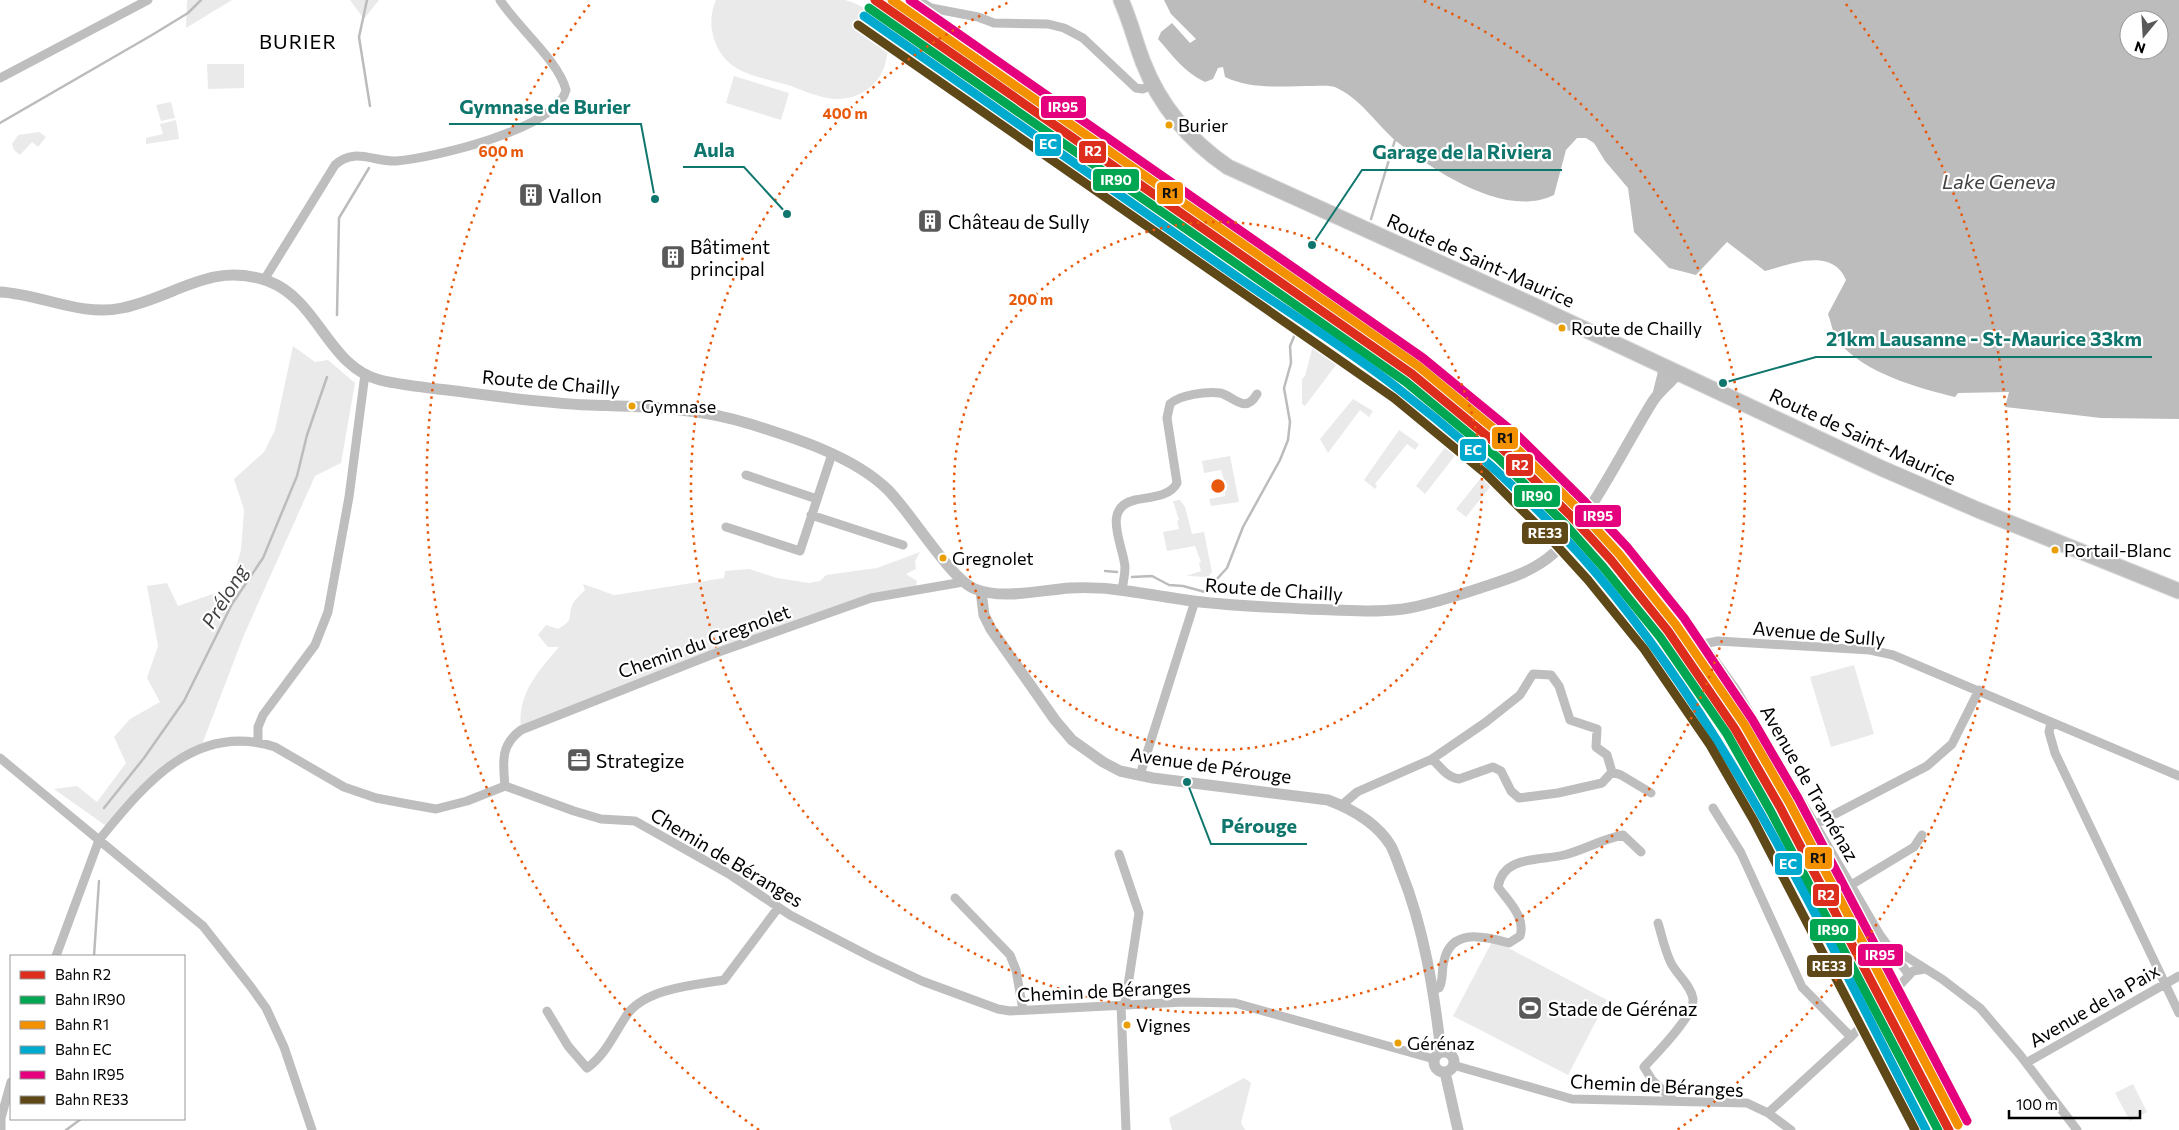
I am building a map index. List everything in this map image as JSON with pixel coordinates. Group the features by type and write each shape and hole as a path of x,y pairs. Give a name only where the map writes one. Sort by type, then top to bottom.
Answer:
{"main road":[{"name":"Route de Saint-Maurice","path":"1122,0 1153,84 1180,125 1199,145 1228,167 1946,497 2179,591"}],"street":[{"path":"0,78 148,0"},
{"path":"264,280 335,166 345,158 359,155 396,161 456,152 528,124 555,109 561,102 566,90 558,73 514,21 500,0"},
{"path":"918,0 931,8 994,23 1048,24 1064,28 1083,38 1136,88 1143,89 1153,84"},
{"name":"Route de Chailly","path":"0,292 26,294 90,310 112,310 131,306 194,281 217,275 238,274 264,280 279,286 304,305 347,362 365,374 410,385 528,401 679,408 749,424 832,454 871,475 885,488 964,582 981,591 1010,593 1082,588 1122,590 1196,601 1357,611 1401,609 1435,602 1519,575 1545,560 1567,538 1591,503 1672,370"},
{"path":"258,743 258,727 263,715 315,645 328,612 349,497 362,383 365,374"},
{"path":"1122,590 1125,566 1116,522 1117,513 1126,503 1170,492 1177,483 1167,418 1170,404 1178,399 1212,392 1226,395 1235,402 1246,404 1252,401 1258,394"},
{"path":"726,527 800,551 832,454"},
{"path":"746,475 817,498"},
{"path":"1591,503 1602,515 1660,598 1703,644"},
{"path":"812,515 903,545"},
{"path":"1567,538 1604,565 1650,632 1728,755"},
{"name":"Chemin du Gregnolet","path":"505,786 504,749 513,736 521,730 716,652 871,598 964,582"},
{"name":"Avenue de Pérouge","path":"981,591 984,615 991,629 1066,734 1086,752 1120,770 1140,775 1308,797 1342,805 1370,823 1391,846 1412,898 1432,990 1438,1056"},
{"path":"1140,775 1196,601"},
{"name":"Avenue de Sully","path":"1703,644 1718,641 1870,650 1901,658 2179,776"},
{"name":"Avenue de Traménaz","path":"1703,644 1746,705 1851,885 1885,941 1909,975"},
{"path":"1342,805 1357,792 1432,759 1486,722 1520,695 1533,674 1543,673 1551,675 1558,686 1570,720 1597,729 1596,747 1607,755 1612,772"},
{"path":"1816,824 1927,766 1952,744 1979,690"},
{"path":"2051,722 2049,732 2055,753 2179,1013"},
{"path":"56,955 99,840 132,799 152,780 201,746 214,743 258,743 275,747 344,787 376,798 436,809 467,802 505,786"},
{"path":"1432,759 1447,775 1458,779 1492,768 1501,771 1511,791 1519,798 1558,793 1602,783 1612,772"},
{"path":"2,762 203,926 266,1008 284,1047 312,1130"},
{"path":"1612,772 1621,775 1651,793"},
{"name":"Chemin de Béranges","path":"505,786 574,812 601,819 635,821 729,874 778,908 871,957 922,981 998,1009 1023,1010 1184,1002 1235,1003 1438,1056"},
{"path":"1713,808 1741,853 1802,987 1851,1037"},
{"path":"1851,885 1914,847 1922,835"},
{"path":"1432,990 1439,988 1442,984 1443,964 1451,944 1464,936 1488,937 1509,943 1520,936 1522,929 1520,918 1498,887 1499,878 1509,868 1523,860 1565,855 1607,838 1623,836 1641,852"},
{"path":"1118,854 1139,913 1123,1005 1126,1130"},
{"path":"955,898 1010,955 1016,970 1023,1010"},
{"path":"547,1012 568,1046 587,1068 594,1063 616,1036 630,1011 657,993 724,980 778,908"},
{"path":"1658,923 1671,964 1686,983 1693,999 1692,1008 1675,1032 1644,1067 1652,1080 1674,1101"},
{"name":"Avenue de Traménaz","path":"1885,941 1897,952 1956,989 1980,1008 2026,1063 2077,1130"},
{"path":"1909,975 1917,969 1925,969"},
{"name":"Chemin de Béranges","path":"1449,1068 1572,1099 1747,1103 1768,1113 1851,1037 1899,988 1909,975"},
{"name":"Avenue de la Paix","path":"2026,1063 2179,976"},
{"path":"1868,1019 1922,1130"},
{"path":"1449,1068 1436,1068 1438,1056 1452,1056 1449,1068 1458,1130"},
{"path":"1,1130 10,1086"},
{"path":"1768,1113 1791,1130"}],"shaded area":[{"path":"187,0 232,0 186,28"},
{"path":"350,0 379,0 364,19"},
{"path":"716,0 845,0 860,6 873,14 885,33 887,53 881,74 867,90 858,95 848,98 830,99 749,74 730,63 718,48 714,39 711,19"},
{"path":"207,64 244,64 244,88 208,89"},
{"path":"734,76 789,93 781,120 726,103"},
{"path":"171,102 175,118 161,121 156,105"},
{"path":"176,120 179,139 146,144 146,138 163,134 160,124"},
{"path":"39,132 46,137 38,147 32,142 20,155 14,150 12,144 18,135"},
{"path":"1315,338 1350,358 1342,370 1336,365 1305,406 1302,404 1302,379 1305,376"},
{"path":"293,346 315,362 328,360 355,383 341,463 315,476 244,635 201,747 152,780 109,828 54,789 77,786 97,802 126,763 114,737 130,719 160,702 147,678 158,646 147,586 167,583 178,606 230,588 241,550 244,510 234,479 264,452 275,430"},
{"path":"1353,399 1373,411 1369,417 1360,410 1328,453 1320,439"},
{"path":"1399,430 1419,444 1415,450 1407,444 1375,484 1377,486 1375,489 1364,480"},
{"path":"1449,442 1469,454 1465,459 1457,453 1425,494 1416,486"},
{"path":"1230,456 1239,502 1211,506 1209,499 1225,496 1224,487 1226,487 1221,470 1204,473 1202,461"},
{"path":"1481,478 1491,486 1466,517 1456,509"},
{"path":"1180,500 1185,507 1192,534 1204,532 1212,572 1208,577 1186,576 1201,571 1199,563 1201,562 1195,546 1167,551 1163,532 1179,529 1177,521 1179,520 1173,501"},
{"path":"920,552 915,561 916,569 906,574 917,581 916,586 871,595 521,730 522,706 525,695 536,675 559,647 548,647 538,635 546,625 558,629 569,621 573,604 585,590 583,584 614,595 724,578 725,571 749,569 777,578 809,583 820,581 826,575 877,568"},
{"path":"1854,665 1874,734 1831,747 1810,677"},
{"name":"Stade de Gérénaz","path":"1493,940 1607,1000 1568,1075 1453,1016"},
{"path":"1244,1078 1251,1083 1241,1123 1245,1130 1172,1130 1169,1118"},
{"path":"2133,1084 2147,1112 2130,1121 2115,1093"}],"water":[{"name":"Lake Geneva","path":"1164,0 2179,0 2179,419 2101,418 2005,407 2009,392 1958,393 1955,397 1893,378 1862,362 1850,353 1835,336 1828,314 1846,280 1840,270 1831,264 1810,260 1765,271 1727,242 1696,275 1669,268 1634,232 1628,188 1605,161 1594,143 1586,138 1577,138 1566,150 1554,195 1535,201 1514,201 1492,196 1450,178 1412,153 1396,141 1354,99 1337,88 1332,86 1257,86 1246,84 1225,77 1223,67 1218,68 1213,79 1205,82 1179,63 1158,39 1161,32 1172,23 1190,43 1196,39 1171,14"}],"waterway":[{"path":"0,123 188,13 201,0"},
{"name":"Prélong","path":"367,0 359,37 370,106"},
{"path":"1371,219 1395,140"},
{"name":"Prélong","path":"337,315 339,218 369,168"},
{"path":"1132,577 1152,576 1169,585 1183,586 1205,592 1227,568 1243,527 1280,460 1288,440 1290,422 1284,388 1291,363 1290,346 1296,332"},
{"name":"Prélong","path":"104,808 144,758 184,701 232,604 263,558 297,476 307,435 327,377"},
{"path":"1105,571 1117,572"},
{"name":"Prélong","path":"94,955 99,881"},
{"name":"Prélong","path":"66,1130 80,1120"}],"rail line":[{"name":"R2","path":"875,0 1412,374 1505,451 1570,515 1611,560 1668,631 1735,729 1780,807 1949,1130"},
{"name":"R1","path":"892,0 1418,366 1511,443 1577,508 1619,554 1676,625 1744,724 1789,802 1958,1125"},
{"name":"IR95","path":"910,0 1423,358 1518,436 1585,502 1627,547 1684,618 1752,719 1798,798 1967,1121"},
{"name":"IR90","path":"869,8 1406,382 1498,458 1563,522 1603,567 1660,637 1727,734 1771,812 1938,1130"},
{"name":"EC","path":"864,16 1381,376 1479,455 1552,524 1597,574 1647,638 1694,704 1737,773 1815,914 1926,1130"},
{"name":"RE33","path":"858,25 1394,398 1485,473 1548,536 1588,580 1644,649 1710,745 1754,821 1915,1130"}],"place":[{"name":"Burier","path":"1169,125"},
{"name":"Vallon","path":"531,195"},
{"name":"Gymnase de Burier","path":"655,199"},
{"name":"Aula","path":"787,214"},
{"name":"Château de Sully","path":"930,221"},
{"name":"Garage de la Riviera","path":"1312,245"},
{"name":"Bâtiment principal","path":"673,257"},
{"name":"Route de Chailly","path":"1562,328"},
{"name":"21km Lausanne - St-Maurice 33km","path":"1723,383"},
{"name":"Gymnase","path":"632,406"},
{"name":"Portail-Blanc","path":"2055,550"},
{"name":"Gregnolet","path":"943,558"},
{"name":"Strategize","path":"579,760"},
{"name":"Pérouge","path":"1187,782"},
{"name":"Stade de Gérénaz","path":"1530,1008"},
{"name":"Vignes","path":"1127,1025"},
{"name":"Gérénaz","path":"1398,1043"}],"district":[{"name":"BURIER","path":"298,41"}]}
